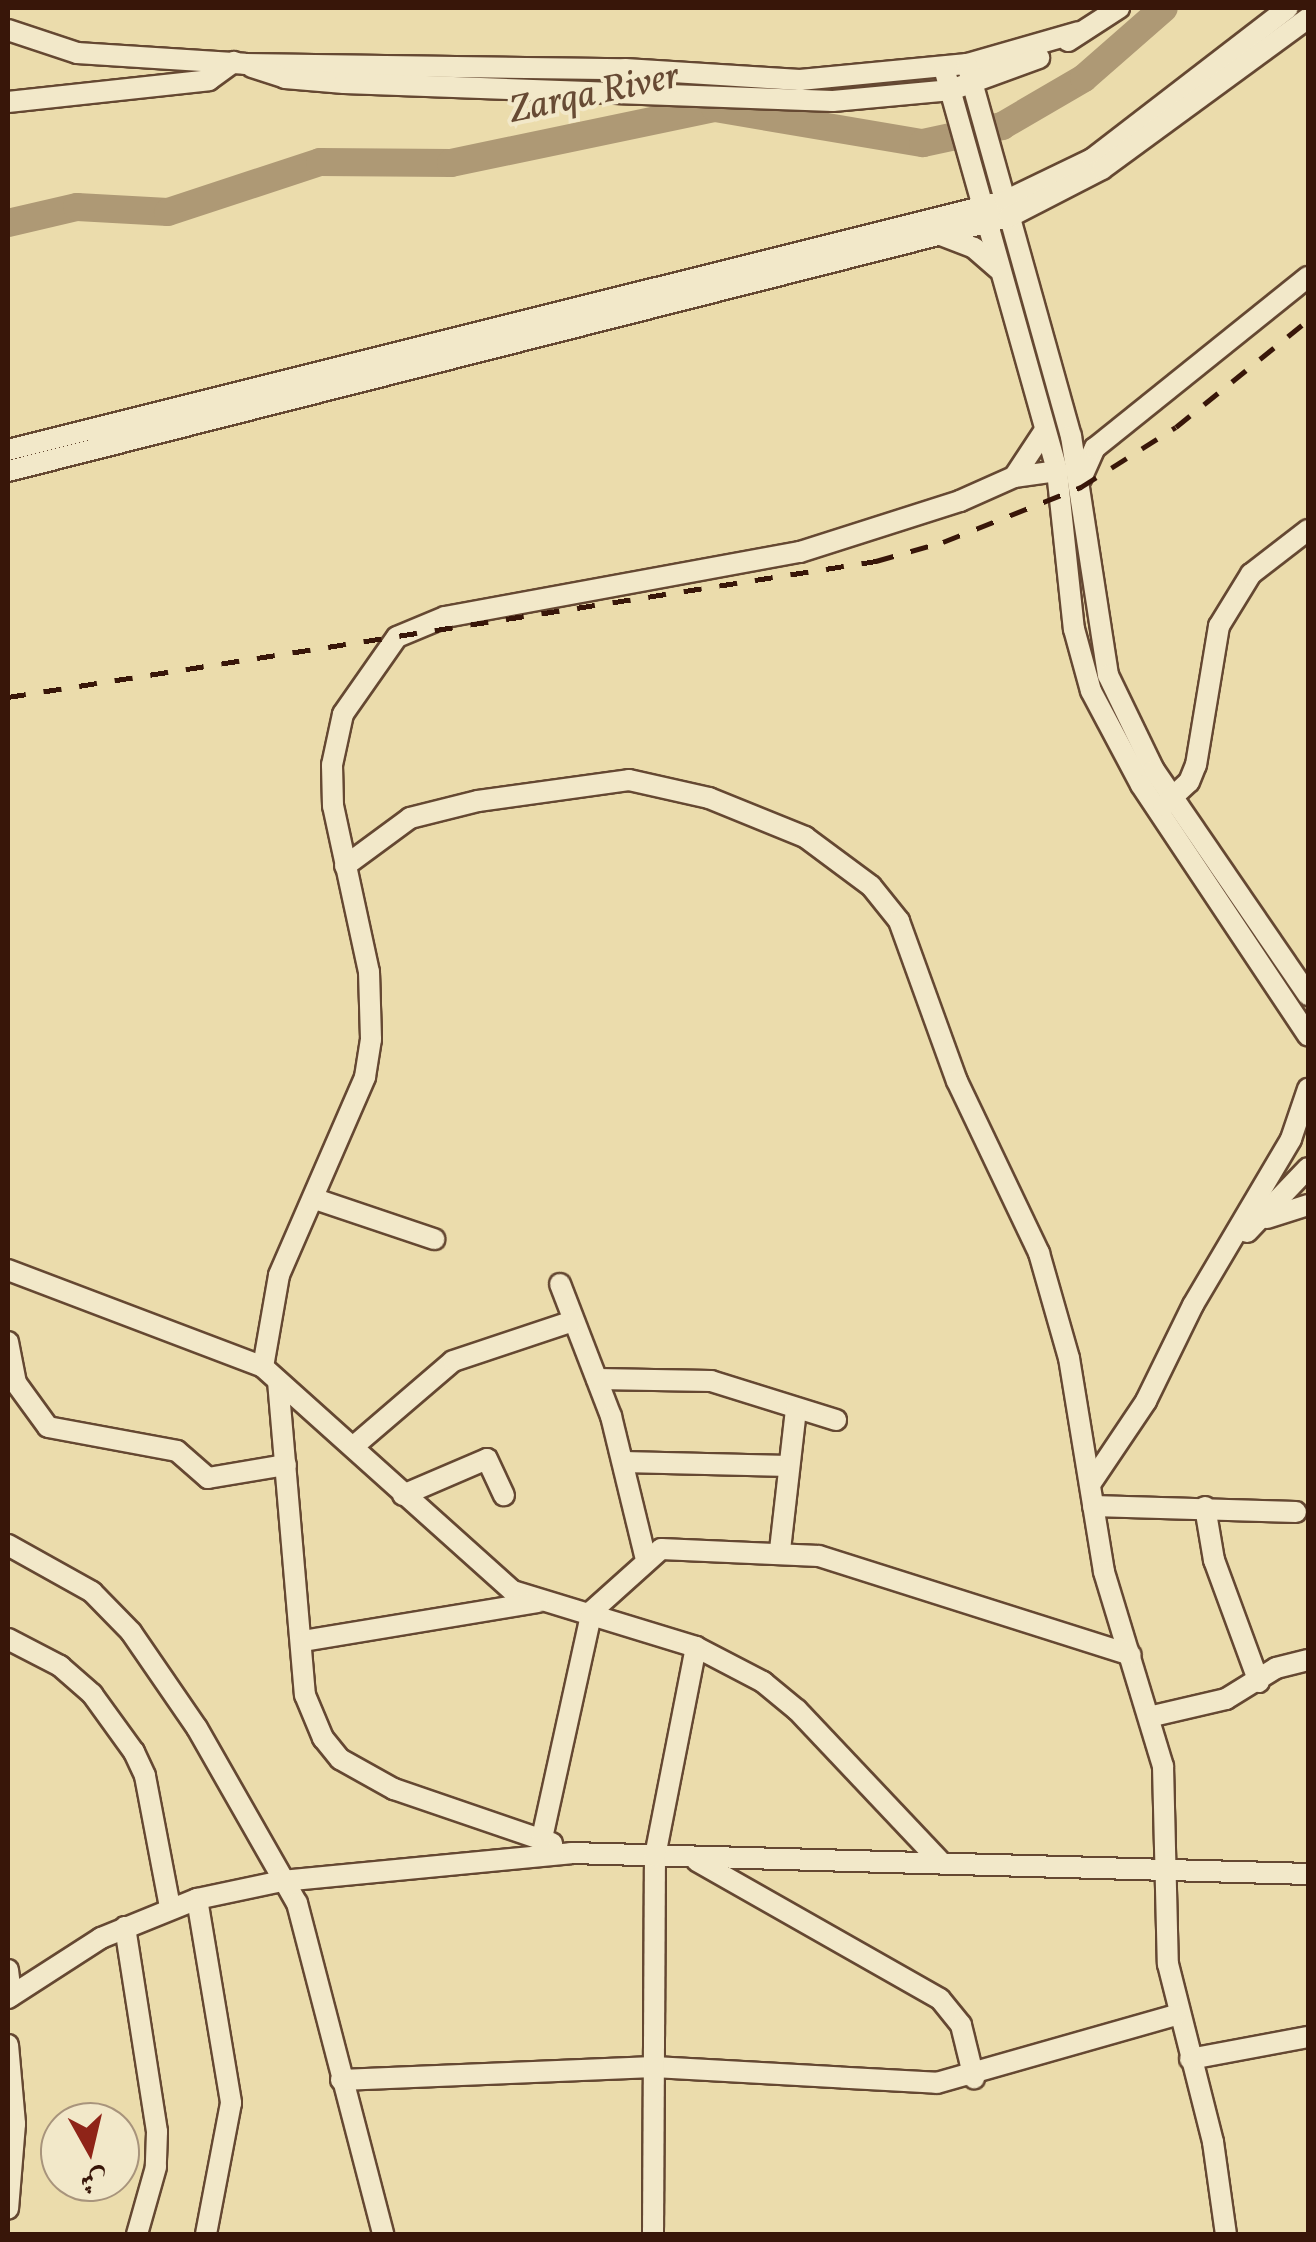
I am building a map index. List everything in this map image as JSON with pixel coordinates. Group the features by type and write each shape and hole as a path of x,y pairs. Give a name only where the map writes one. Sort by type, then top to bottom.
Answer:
{"street":[{"path":"8,102 209,80 240,63 285,78 344,83 792,100 951,90 970,74 1079,32 1118,8"},
{"path":"1007,209 1092,159 1288,8"},
{"path":"8,471 278,393 1007,209 1102,170 1308,18"},
{"path":"8,30 77,53 240,63 624,69 800,80 944,68 970,74"},
{"path":"944,68 962,128 982,173 1007,209 1071,436 1071,488 1108,674 1165,804 1308,1035"},
{"path":"970,74 981,113 985,215 1056,470 1071,488"},
{"path":"937,225 982,173"},
{"path":"937,225 999,269"},
{"path":"1071,488 1103,442 1308,277"},
{"path":"8,450 278,393"},
{"path":"1014,476 1046,430"},
{"path":"1071,436 1103,442"},
{"path":"571,1854 542,1838 418,1799 340,1758 310,1712 286,1465 271,1374 279,1275 365,1076 372,1039 368,972 333,806 335,738 369,672 397,637 417,625 800,552 960,502 1014,476 1056,470"},
{"path":"1165,804 1196,765 1220,626 1251,574 1308,530"},
{"path":"344,866 410,818 478,800 629,780 709,798 805,837 840,859 900,921 957,1082 1039,1253 1069,1358 1104,1572 1153,1716 1164,1766 1176,2015 1213,2142 1226,2234"},
{"path":"1165,804 1308,994"},
{"path":"1091,1483 1291,1140 1308,1089"},
{"path":"1234,1242 1257,1224 1308,1168"},
{"path":"314,1199 434,1240"},
{"path":"1257,1224 1308,1205"},
{"path":"8,1270 271,1374 354,1446 497,1582 542,1601 592,1611 696,1647 797,1710 940,1860"},
{"path":"560,1284 624,1462 646,1556"},
{"path":"354,1446 453,1361 572,1321"},
{"path":"8,1342 16,1382 48,1426 177,1451 208,1478 286,1465"},
{"path":"597,1379 704,1380 836,1420"},
{"path":"780,1550 796,1409"},
{"path":"403,1495 488,1458 504,1495"},
{"path":"624,1462 789,1466"},
{"path":"1094,1506 1296,1512"},
{"path":"1205,1507 1214,1560 1260,1682"},
{"path":"8,1545 79,1583 132,1632 196,1728 282,1881 306,1926 340,2080 384,2234"},
{"path":"542,1838 592,1611 646,1556 685,1546 780,1550 852,1565 1131,1654"},
{"path":"303,1641 542,1601"},
{"path":"8,1639 81,1684 134,1752 146,1776 170,1907"},
{"path":"652,2234 654,1856 696,1647"},
{"path":"1153,1716 1226,1699 1260,1682 1276,1668 1308,1660"},
{"path":"8,1970 9,1997 125,1926 197,1899 282,1881 571,1854 940,1860 1308,1874"},
{"path":"692,1858 940,1998 961,2025 974,2078"},
{"path":"197,1899 231,2103 206,2234"},
{"path":"125,1926 157,2132 156,2167 137,2234"},
{"path":"340,2080 654,2067 902,2084 974,2078 1176,2015"},
{"path":"1190,2059 1308,2037"},
{"path":"8,2045 15,2124 8,2209"}],"waterway":[{"name":"Zarqa River","path":"8,223 77,207 168,212 320,162 451,163 715,108 923,143 1002,126 1084,78 1164,8"}],"railway":[{"path":"8,697 876,561 943,542 1081,487 1176,427 1308,320"}]}
